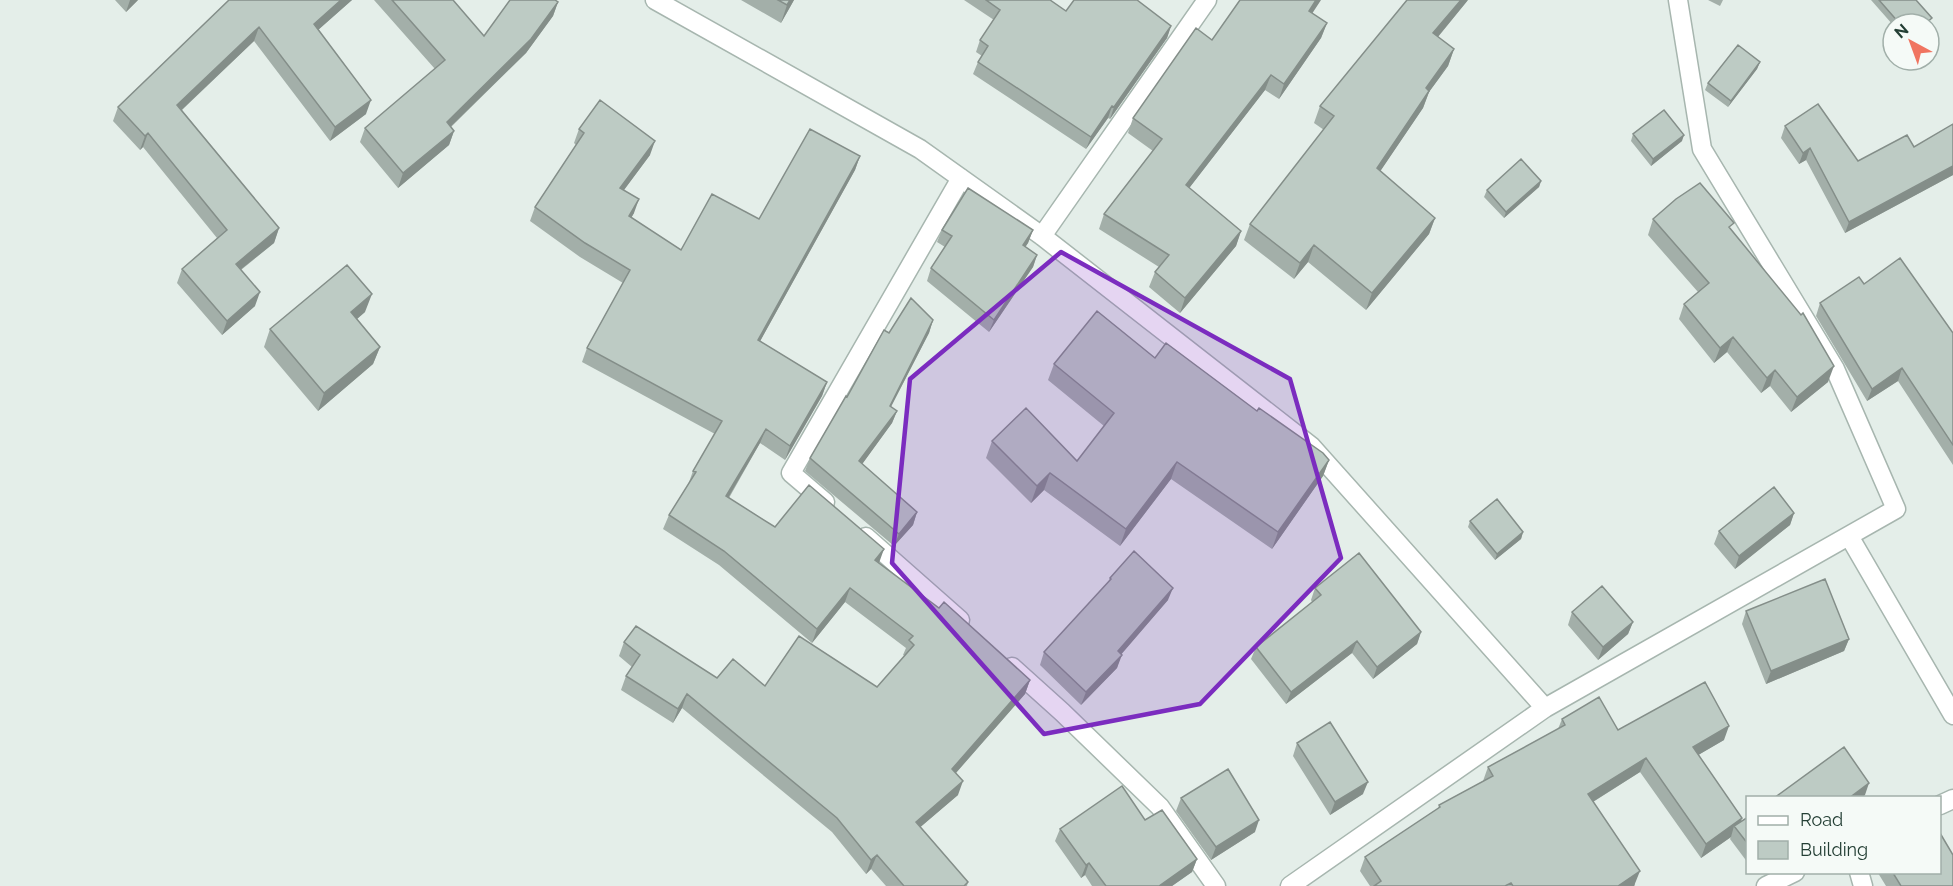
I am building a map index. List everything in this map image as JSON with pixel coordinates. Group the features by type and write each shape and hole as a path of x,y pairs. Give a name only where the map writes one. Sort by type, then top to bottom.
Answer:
{"street":[{"path":"655,0 920,149 1042,236 1311,446 1545,708"},
{"path":"1042,236 1207,0"},
{"path":"1290,886 1545,708 1896,509 1834,369 1702,149 1678,0"},
{"path":"961,178 790,473 973,632"},
{"path":"1849,536 1953,715"},
{"path":"999,656 1062,712 1160,807 1216,886"},
{"path":"1766,886 1793,874"}],"highlighted area":[{"path":"1061,252 1290,379 1341,558 1200,704 1044,734 892,563 910,379"}],"building":[{"path":"229,0 341,0 314,24 371,100 335,127 259,27 177,105 279,228 236,264 260,292 227,321 182,269 227,230 148,133 145,136 118,107"},
{"path":"392,0 453,0 484,36 510,0 555,0 558,2 531,39 447,122 454,131 403,173 365,128 445,60"},
{"path":"778,0 790,0 787,5"},
{"path":"986,0 1050,0 1066,11 1074,0 1137,0 1171,26 1091,137 978,62 988,46 980,40 1000,10"},
{"path":"1240,0 1316,0 1309,11 1327,23 1284,84 1271,75 1186,185 1241,231 1185,298 1155,272 1169,255 1104,214 1162,139 1133,118 1196,28 1212,40"},
{"path":"1407,0 1461,0 1433,33 1454,49 1426,88 1429,91 1377,168 1435,218 1372,293 1314,245 1300,263 1250,224 1334,116 1320,106"},
{"path":"1879,0 1916,0 1927,12 1890,12"},
{"path":"1738,45 1760,62 1731,101 1708,83"},
{"path":"600,100 655,141 620,188 639,199 629,216 681,250 712,194 759,219 810,129 860,156 758,340 827,382 790,446 766,429 726,496 775,527 809,485 884,549 875,560 939,608 944,602 1030,680 952,769 963,781 916,822 968,882 964,886 904,886 877,855 871,860 837,818 687,694 678,709 626,676 640,655 624,642 636,626 717,678 733,659 765,686 799,636 877,687 914,645 909,640 913,636 850,588 817,629 724,551 669,515 696,472 693,471 722,421 587,348 630,270 585,243 535,207 584,133 579,129"},
{"path":"1818,104 1858,161 1907,135 1914,147 1953,124 1953,166 1849,222 1810,148 1803,153 1785,126"},
{"path":"1664,110 1684,135 1653,159 1633,134"},
{"path":"1521,159 1541,181 1506,212 1487,190"},
{"path":"1700,183 1734,223 1729,227 1801,315 1803,313 1834,366 1797,397 1775,370 1767,378 1733,337 1720,348 1684,304 1709,283 1653,219 1676,199"},
{"path":"968,188 1033,230 1023,245 1037,255 994,320 931,268 952,236 942,230"},
{"path":"1900,258 1953,333 1953,445 1902,368 1872,389 1820,303 1859,277 1864,284"},
{"path":"347,265 372,294 351,312 380,347 324,393 270,329"},
{"path":"911,298 933,320 890,406 897,411 859,461 917,512 899,534 810,458 884,330 889,333"},
{"path":"1097,311 1155,358 1166,343 1257,411 1259,408 1323,453 1329,460 1278,532 1177,462 1126,529 1050,473 1037,486 992,441 1026,408 1077,461 1114,413 1054,364"},
{"path":"1774,487 1794,513 1739,556 1719,531"},
{"path":"1497,499 1523,532 1497,554 1470,521"},
{"path":"1134,551 1173,588 1118,651 1122,655 1086,692 1044,652"},
{"path":"1359,553 1421,632 1377,667 1357,641 1291,692 1256,647 1321,595 1315,588"},
{"path":"1825,579 1849,639 1771,671 1746,611"},
{"path":"1602,586 1633,622 1603,647 1572,612"},
{"path":"1705,682 1729,726 1693,747 1742,818 1706,844 1646,758 1588,794 1640,871 1618,886 1513,886 1511,883 1505,886 1374,886 1381,881 1365,857 1440,807 1439,805 1493,776 1488,767 1565,725 1562,719 1599,697 1618,730"},
{"path":"1330,722 1368,782 1335,802 1297,743"},
{"path":"1844,747 1869,783 1852,796 1777,796"},
{"path":"1228,769 1259,820 1216,847 1181,798"},
{"path":"1122,786 1145,820 1162,810 1197,859 1159,886 1106,886 1089,863 1086,865 1060,829"},
{"path":"1746,818 1746,841 1734,826"},
{"path":"1941,835 1953,855 1953,886 1901,886 1894,874 1941,874"}]}
